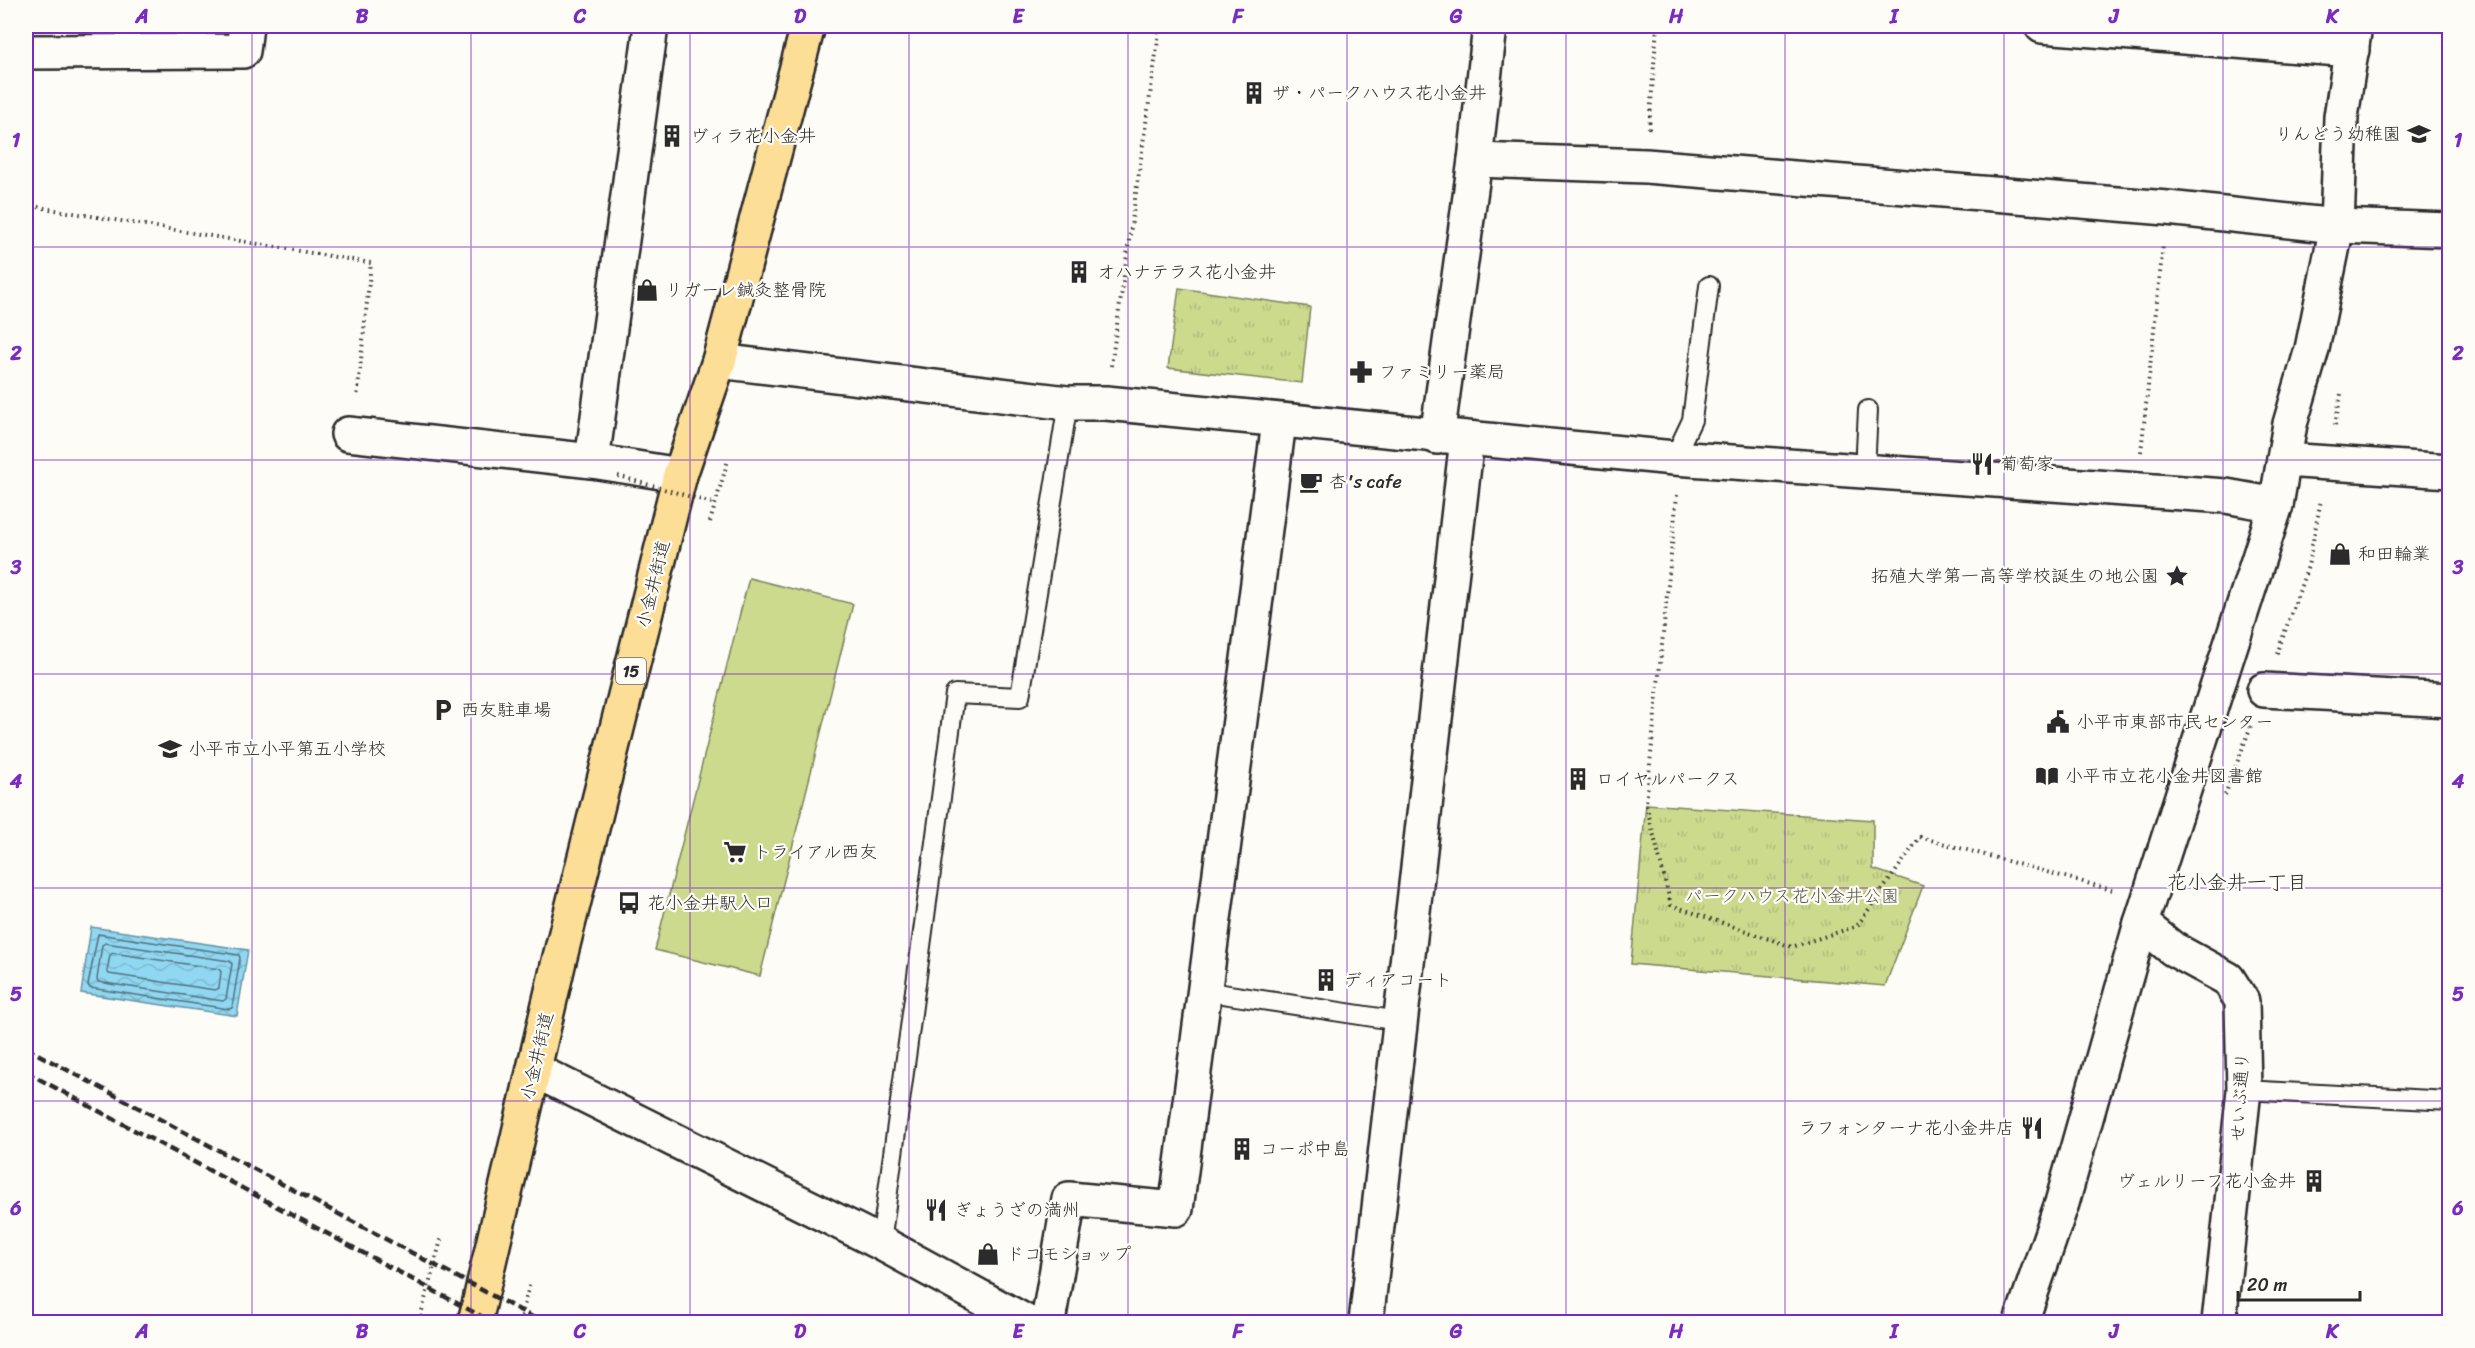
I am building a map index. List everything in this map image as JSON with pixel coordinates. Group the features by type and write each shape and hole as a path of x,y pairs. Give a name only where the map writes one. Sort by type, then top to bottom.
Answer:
{"main road":[{"name":"小金井街道","path":"475,1323 534,1070 680,475 719,361 808,26"}],"street":[{"path":"26,52 243,51 246,26"},
{"path":"605,468 651,26"},
{"path":"1365,1323 1399,1020 1475,160 1490,26"},
{"path":"2021,1323 2062,1203 2145,911 2276,505 2290,424 2312,349 2337,226 2340,117 2353,38 2042,26"},
{"path":"1475,160 1646,166 2167,208 2337,226 2450,230"},
{"path":"719,361 1068,403 1106,403 1279,422 1677,458 2226,496 2276,505"},
{"path":"352,421 605,468 680,475"},
{"path":"1048,1323 1069,1199 1176,1209 1279,422"},
{"path":"2284,460 2450,471"},
{"path":"2264,690 2450,700"},
{"name":"せいぶ通り","path":"2145,911 2173,949 2228,979 2242,1001 2244,1090 2219,1323"},
{"path":"534,1070 881,1243 1026,1323"}],"lane":[{"path":"1677,458 1692,420 1709,286"},
{"path":"881,1243 955,694 1020,697 1068,403"},
{"path":"1865,471 1868,410"},
{"path":"1203,991 1399,1020"},
{"path":"2244,1090 2450,1101"}],"path":[{"path":"1106,403 1160,26"},
{"path":"1646,166 1657,26"},
{"path":"26,205 371,262 352,421"},
{"path":"2138,489 2167,208"},
{"path":"605,468 716,504 730,453"},
{"path":"1677,458 1646,804 1671,905 1792,947 1857,926 1920,837 2145,911"},
{"path":"419,1323 442,1236"},
{"path":"520,1323 530,1282"}],"green space":[{"path":"1179,288 1310,307 1302,383 1168,368"},
{"path":"749,578 853,604 760,976 655,950"},
{"name":"パークハウス花小金井公園","path":"1646,804 1873,820 1873,869 1923,886 1885,986 1631,964"}],"water":[{"path":"91,927 248,950 237,1016 81,993"}],"railway":[{"path":"26,1048 542,1322"},
{"path":"26,1072 492,1322"}],"place":[{"name":"ザ・パークハウス花小金井","path":"1254,93"},
{"name":"りんどう幼稚園","path":"2419,134"},
{"name":"ヴィラ花小金井","path":"672,136"},
{"name":"オハナテラス花小金井","path":"1079,272"},
{"name":"リガーレ鍼灸整骨院","path":"647,290"},
{"name":"ファミリー薬局","path":"1361,372"},
{"name":"葡萄家","path":"1982,464"},
{"name":"杏's cafe","path":"1311,482"},
{"name":"和田輪業","path":"2340,554"},
{"name":"拓殖大学第一高等学校誕生の地公園","path":"2177,576"},
{"name":"西友駐車場","path":"443,710"},
{"name":"小平市東部市民センター","path":"2058,722"},
{"name":"小平市立小平第五小学校","path":"170,749"},
{"name":"小平市立花小金井図書館","path":"2047,776"},
{"name":"ロイヤルパークス","path":"1578,779"},
{"name":"トライアル西友","path":"735,852"},
{"name":"花小金井駅入口","path":"629,903"},
{"name":"ディアコート","path":"1326,980"},
{"name":"ラフォンターナ花小金井店","path":"2032,1128"},
{"name":"コーポ中島","path":"1242,1149"},
{"name":"ヴェルリーフ花小金井","path":"2314,1181"},
{"name":"ぎょうざの満州","path":"936,1210"},
{"name":"ドコモショップ","path":"988,1254"}],"district":[{"name":"花小金井一丁目","path":"2237,882"}]}
